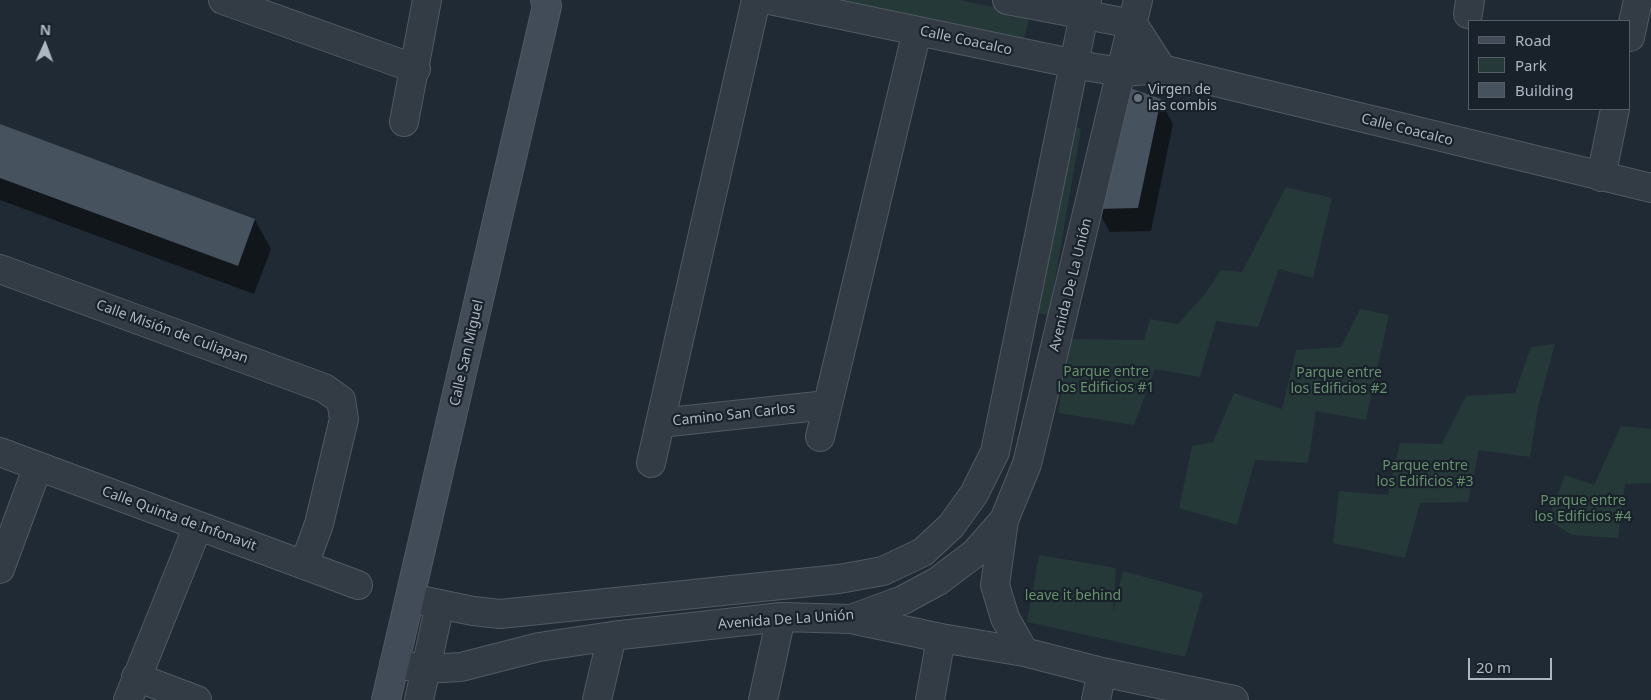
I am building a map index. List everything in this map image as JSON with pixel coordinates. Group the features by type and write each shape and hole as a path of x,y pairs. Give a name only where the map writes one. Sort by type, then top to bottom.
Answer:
{"street":[{"path":"222,0 416,69"},
{"path":"404,122 416,69 427,0"},
{"name":"Camino San Carlos","path":"756,0 660,423 827,405"},
{"name":"Calle Coacalco","path":"770,0 1074,64 1122,72 1162,69 1651,188"},
{"path":"1007,0 1136,12 1162,69"},
{"name":"Calle San Miguel","path":"386,700 549,2"},
{"path":"410,598 500,614 820,581 883,571 923,552 951,526 969,502 995,452 1085,8"},
{"name":"Avenida De La Unión","path":"394,664 426,669 461,667 539,647 612,636 781,617 850,619 903,600 938,581 975,553 1004,520 1027,464 1136,12"},
{"path":"820,437 917,31"},
{"path":"1601,177 1615,110"},
{"name":"Calle Misión de Culiapan","path":"0,269 324,388 341,400 344,419 319,524 304,565"},
{"path":"651,463 660,423"},
{"name":"Calle Quinta de Infonavit","path":"0,452 358,585"},
{"path":"0,569 38,466"},
{"path":"1004,520 995,585 1006,618 1024,652"},
{"path":"197,700 132,689 198,526"},
{"path":"420,700 440,604"},
{"path":"764,700 781,617"},
{"path":"850,619 941,638 1024,652 1102,672 1234,700"},
{"path":"597,700 612,636"},
{"path":"930,700 941,638"},
{"path":"1096,700 1102,672"}],"green space":[{"path":"825,0 960,0 1030,15 1023,43"},
{"path":"1063,121 1081,129 1049,315 1029,311"},
{"name":"Parque entre los Edificios #1","path":"1286,187 1332,198 1313,278 1279,269 1258,327 1216,321 1200,377 1155,369 1134,425 1058,413 1070,339 1144,340 1150,319 1178,324 1205,294 1221,270 1242,272"},
{"name":"Parque entre los Edificios #2","path":"1360,309 1389,315 1366,420 1316,411 1308,463 1255,460 1237,525 1179,508 1192,446 1213,442 1234,393 1282,409 1296,350 1341,347"},
{"name":"Parque entre los Edificios #3","path":"1555,344 1538,407 1530,457 1479,450 1468,502 1420,503 1405,558 1333,543 1339,491 1388,495 1400,443 1442,444 1466,396 1515,393 1531,347"},
{"name":"Parque entre los Edificios #4","path":"1621,426 1651,429 1651,483 1625,484 1618,538 1572,535 1548,520 1565,475 1594,485"},
{"name":"leave it behind","path":"1039,555 1116,568 1113,613 1123,571 1203,593 1185,657 1027,622"}],"building":[{"path":"1122,85 1161,99 1138,208 1096,209"},
{"path":"0,124 255,219 238,266 0,178"}],"place":[{"name":"Virgen de las combis","path":"1138,98"}]}
